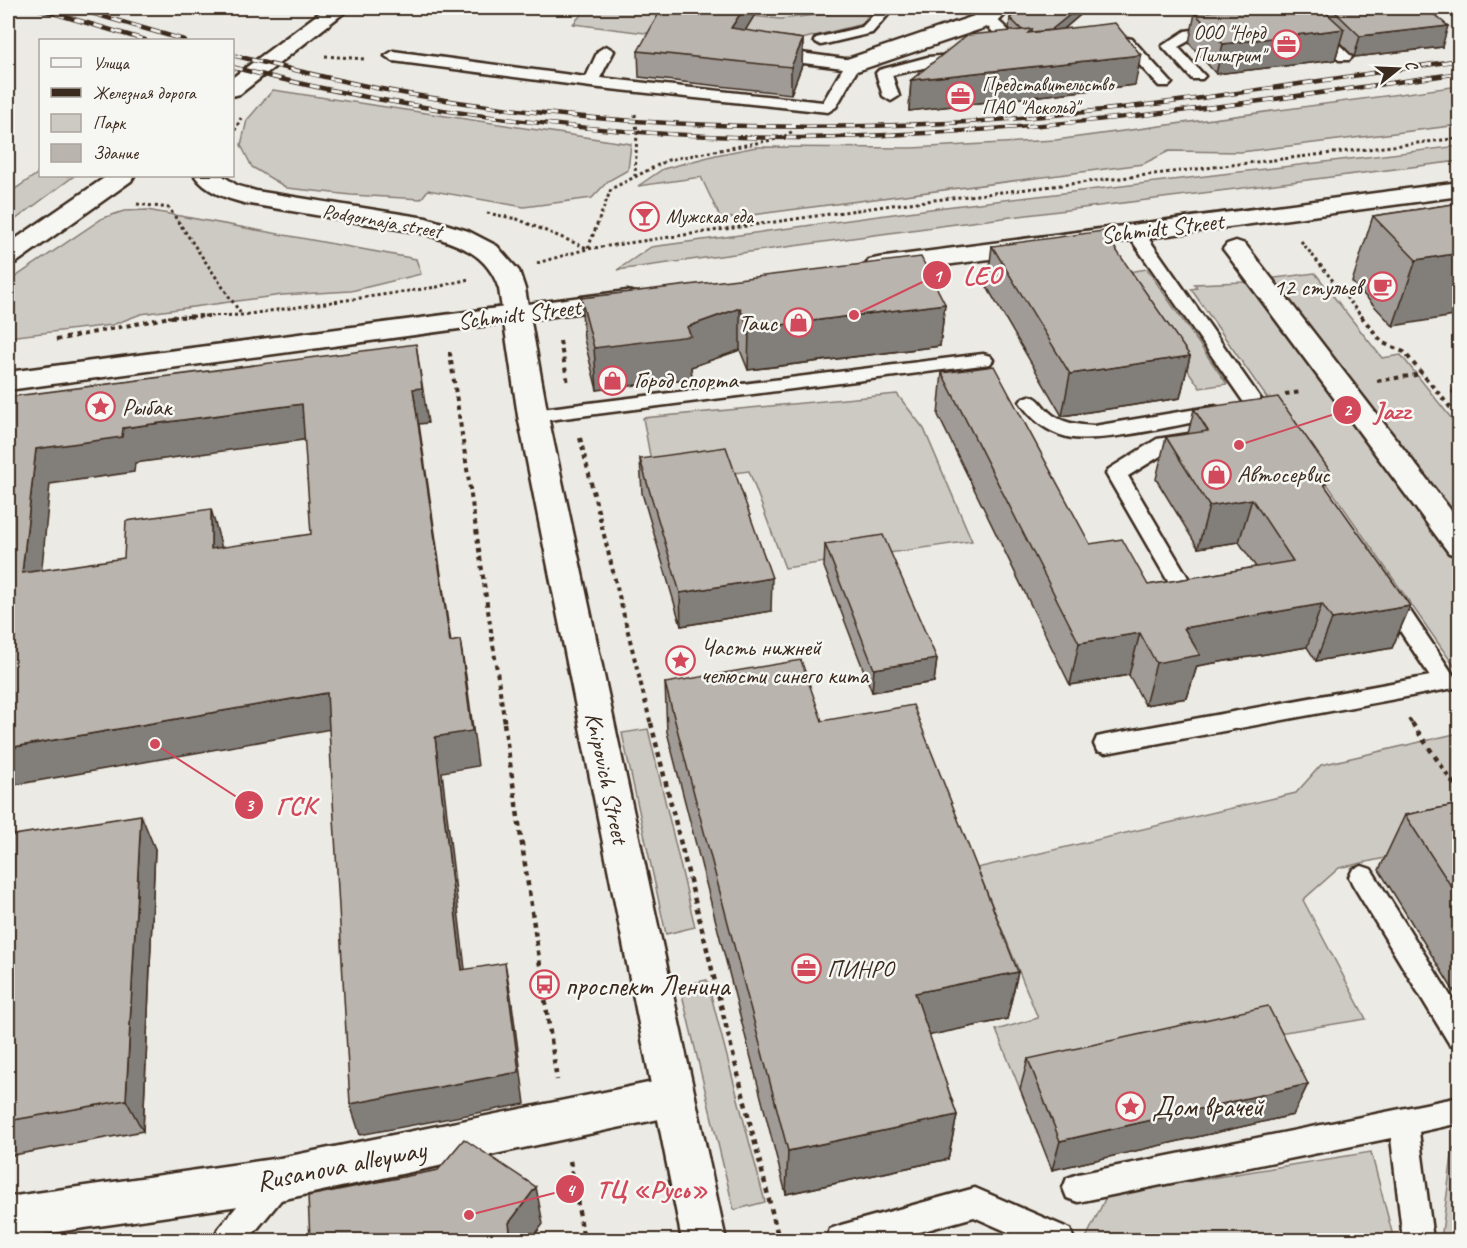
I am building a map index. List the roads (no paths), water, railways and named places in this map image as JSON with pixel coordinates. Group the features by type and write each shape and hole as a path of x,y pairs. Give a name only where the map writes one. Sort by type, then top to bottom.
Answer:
{"main road":[{"path":"234,87 339,8"},
{"path":"852,65 994,13"},
{"path":"8,256 121,177"},
{"name":"Podgornaja street","path":"208,177 229,191 253,198 426,226 459,236 488,251 506,271 516,314"},
{"name":"Schmidt Street","path":"855,269 1460,189"},
{"path":"1236,249 1460,545"},
{"name":"Schmidt Street","path":"8,381 657,296"},
{"name":"Knipovich Street","path":"516,314 532,416 704,1240"},
{"name":"Rusanova alleyway","path":"8,1218 280,1179 673,1097"}],"lane":[{"path":"821,40 867,30 887,8"},
{"path":"969,8 994,13 1027,52 998,55"},
{"path":"1306,20 1344,57"},
{"path":"1197,76 1169,46 1190,34 1238,28"},
{"path":"1104,44 1127,42 1164,84"},
{"path":"591,82 606,51"},
{"path":"393,56 591,82 828,107 852,65 755,52"},
{"path":"891,96 884,73 928,62 975,57"},
{"path":"1135,231 1284,445"},
{"path":"532,416 983,360"},
{"path":"1030,402 1042,417 1070,431 1095,432 1215,412 1222,431"},
{"path":"1192,603 1116,474 1164,444 1222,431 1263,416"},
{"path":"1106,744 1446,682 1378,583"},
{"path":"1362,877 1460,1036"},
{"path":"1078,1188 1460,1110"},
{"path":"1403,1121 1418,1240"},
{"path":"229,1240 280,1179"},
{"path":"841,1240 975,1202 1059,1240"}],"railway":[{"path":"36,8 142,39"},
{"path":"74,8 181,39"},
{"path":"234,55 386,90 475,105 677,124 813,127 948,123 1077,113 1205,98 1460,60"},
{"path":"234,67 368,97 510,119 652,133 792,138 848,137 1044,125 1252,102 1460,73"}],"place":[{"name":"ООО \"Норд Пилигрим\"","path":"1286,44"},
{"name":"Представительство ПАО \"Аскольд\"","path":"961,96"},
{"name":"Мужская еда","path":"645,216"},
{"name":"12 стульев","path":"1383,287"},
{"name":"LEO","path":"854,315"},
{"name":"Таис","path":"798,323"},
{"name":"Город спорта","path":"613,380"},
{"name":"Рыбак","path":"101,407"},
{"name":"Jazz","path":"1239,445"},
{"name":"Автосервис","path":"1216,474"},
{"name":"Часть нижней челюсти синего кита","path":"680,661"},
{"name":"ГСК","path":"155,744"},
{"name":"ПИНРО","path":"806,969"},
{"name":"проспект Ленина","path":"544,985"},
{"name":"Дом врачей","path":"1131,1106"},
{"name":"ТЦ «Русь»","path":"469,1215"}]}
